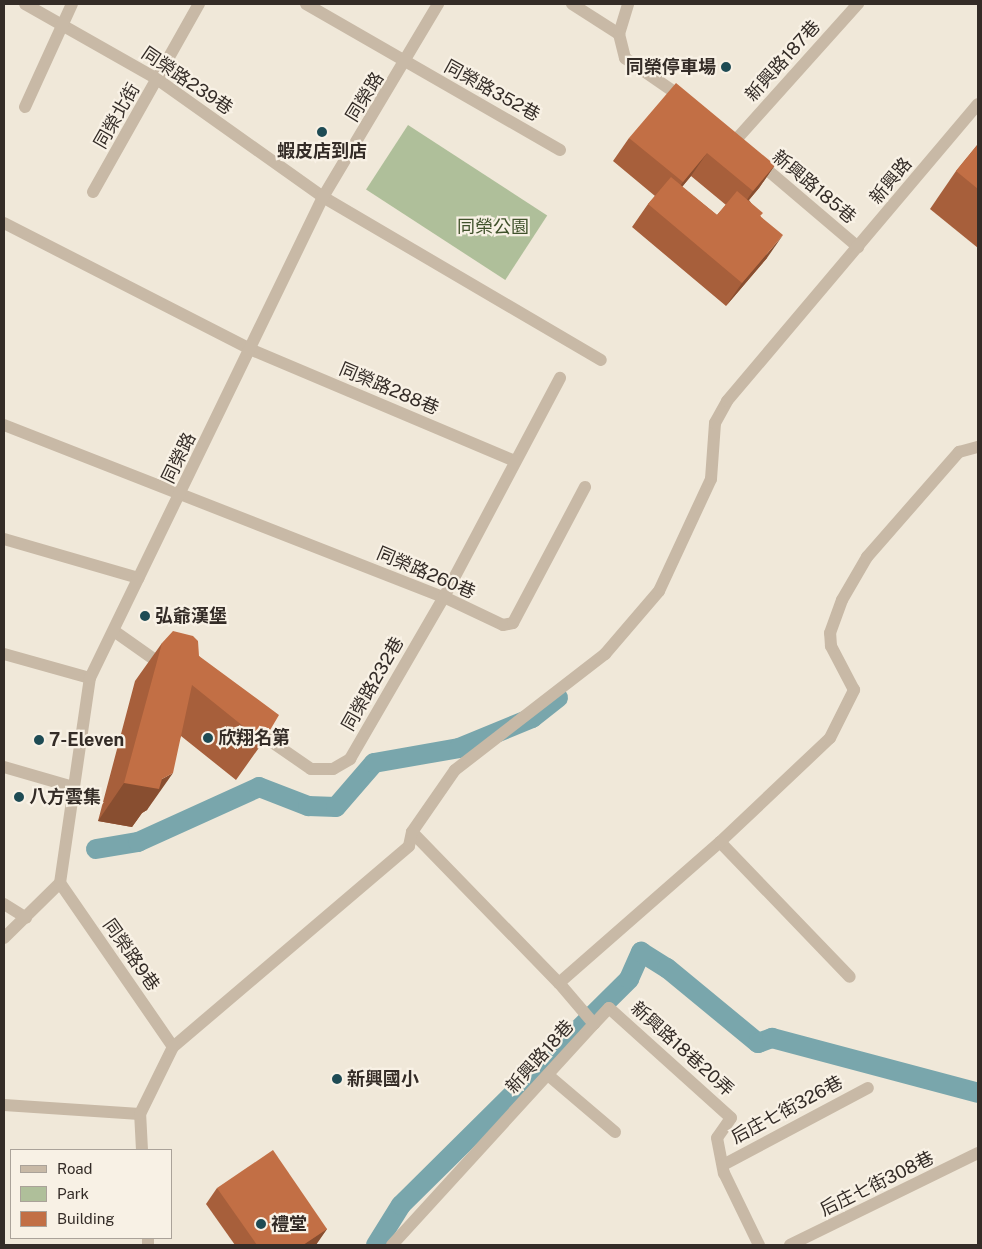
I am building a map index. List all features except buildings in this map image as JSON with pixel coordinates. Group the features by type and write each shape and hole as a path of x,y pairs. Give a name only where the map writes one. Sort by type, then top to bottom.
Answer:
{"street":[{"name":"同榮路239巷","path":"26,4 157,79 323,197 601,360"},
{"path":"25,107 61,24 72,4"},
{"name":"同榮北街","path":"93,192 198,4"},
{"name":"同榮路352巷","path":"306,4 560,150"},
{"name":"同榮路","path":"60,884 90,678 252,350 323,197 406,63 438,4"},
{"path":"572,4 619,34"},
{"path":"628,4 619,34 626,58 692,106"},
{"name":"新興路187巷","path":"734,142 858,4"},
{"name":"新興路","path":"173,1047 409,846 412,832 455,770 605,654 659,591 711,480 715,423 727,401 978,104"},
{"name":"新興路185巷","path":"720,130 858,247"},
{"name":"同榮路288巷","path":"4,223 252,350 513,460"},
{"name":"同榮路232巷","path":"240,720 312,769 333,769 350,759 444,597 513,460 560,378"},
{"name":"同榮路260巷","path":"4,425 444,597 503,625 513,624 585,487"},
{"path":"559,983 720,842 830,738 854,690 831,646 830,633 842,600 867,557 959,452 978,446"},
{"path":"4,539 138,578"},
{"path":"114,631 177,676"},
{"path":"4,654 90,678"},
{"path":"4,767 73,788"},
{"name":"新興路18巷","path":"392,1245 594,1024 559,983 412,832"},
{"path":"720,842 850,977"},
{"path":"4,938 60,884"},
{"name":"同榮路9巷","path":"60,884 173,1047"},
{"path":"4,904 26,918"},
{"name":"新興路18巷20弄","path":"594,1024 609,1008 712,1098 731,1118 717,1138 723,1165"},
{"path":"142,1149 140,1114 173,1047"},
{"path":"548,1076 615,1132"},
{"name":"后庄七街326巷","path":"723,1165 868,1088"},
{"path":"4,1105 140,1114"},
{"name":"后庄七街308巷","path":"790,1245 978,1153"},
{"path":"723,1165 758,1245"}],"green space":[{"name":"同榮公園","path":"408,125 547,215 505,280 366,190"}],"waterway":[{"path":"96,849 138,842 259,787 308,806 336,807 374,763 459,748 532,718 558,698"},
{"path":"376,1245 401,1205 629,979 641,952 667,968 758,1043 772,1038 978,1093"}],"place":[{"name":"同榮停車場","path":"726,67"},
{"name":"蝦皮店到店","path":"322,132"},
{"name":"弘爺漢堡","path":"145,616"},
{"name":"欣翔名第","path":"208,738"},
{"name":"7-Eleven","path":"39,740"},
{"name":"八方雲集","path":"19,797"},
{"name":"新興國小","path":"337,1079"},
{"name":"禮堂","path":"261,1224"}]}
